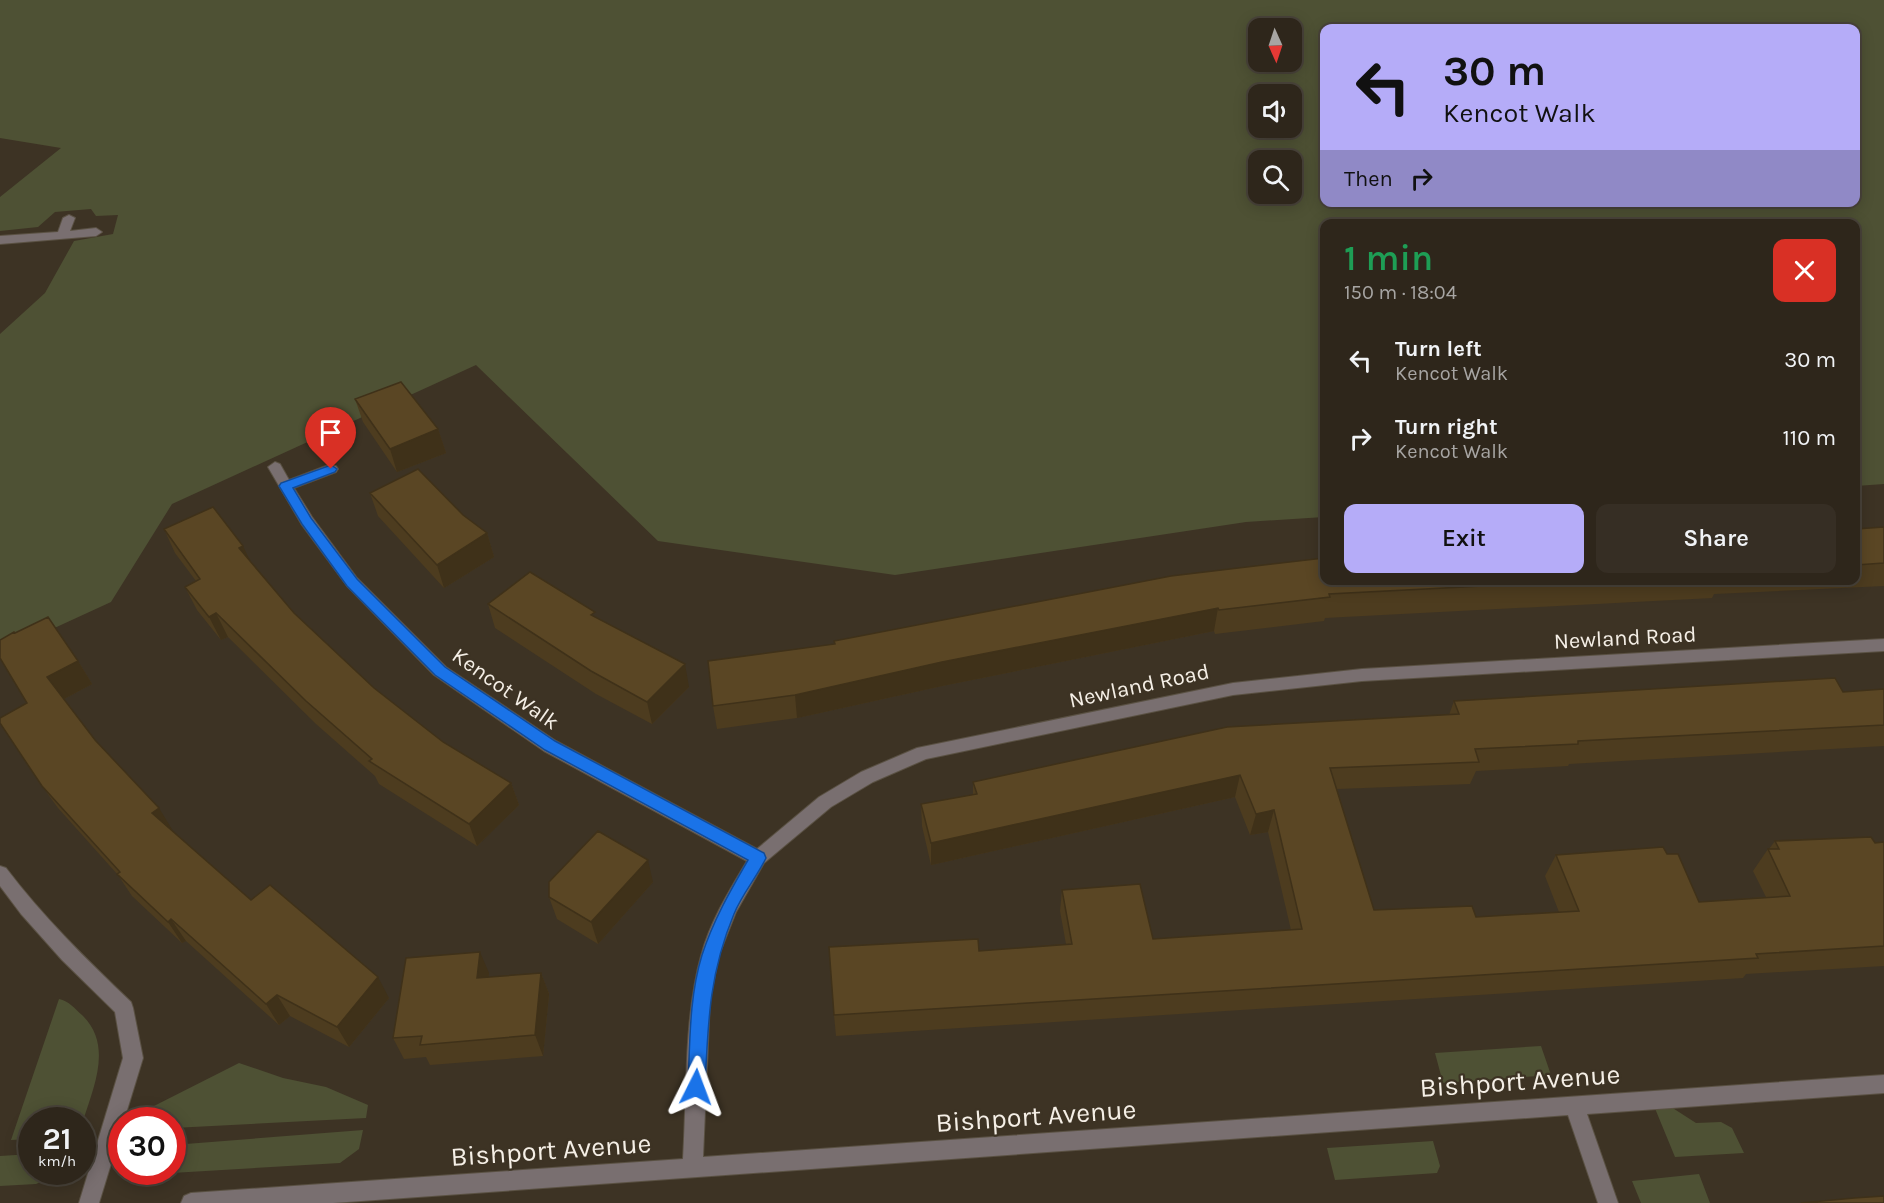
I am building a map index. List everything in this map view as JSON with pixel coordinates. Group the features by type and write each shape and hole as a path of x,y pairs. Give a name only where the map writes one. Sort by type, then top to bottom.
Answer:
{"street":[{"path":"62,236 69,218"},
{"path":"0,240 96,232"},
{"name":"Kencot Walk","path":"275,467 307,521 352,582 440,671 550,746 758,858"},
{"path":"286,486 331,469"},
{"name":"Newland Road","path":"693,1167 701,999 710,956 728,909 758,858 825,802 867,777 923,753 1233,689 1362,675 1884,645"},
{"path":"0,873 27,909 124,1008 133,1058 89,1203"},
{"name":"Bishport Avenue","path":"191,1203 1884,1084"},
{"path":"1574,1105 1608,1203"}],"green space":[{"path":"0,0 1884,0 1884,484 1860,486 1860,219 1320,219 1320,517 1246,522 895,575 658,541 476,365 172,504 111,602 0,653 0,334 45,293 74,241 113,234 118,215 96,216 91,209 55,212 38,227 0,231 0,197 61,148 0,138"},
{"path":"59,999 63,1000 82,1015 97,1039 98,1066 88,1107 22,1107"},
{"path":"1541,1046 1551,1075 1443,1083 1435,1053"},
{"path":"239,1063 283,1078 326,1087 368,1105 366,1118 186,1127 186,1107 152,1107"},
{"path":"1668,1105 1696,1123 1721,1122 1732,1128 1744,1153 1675,1157 1654,1106"},
{"path":"18,1119 18,1140 11,1140"},
{"path":"363,1130 359,1149 340,1163 186,1172 186,1144"},
{"path":"1433,1141 1440,1166 1437,1173 1335,1180 1327,1148"},
{"path":"18,1155 18,1185 0,1186 0,1156"},
{"path":"1699,1174 1710,1203 1641,1203 1632,1181"}],"building":[{"path":"401,382 438,429 390,449 355,399"},
{"path":"418,469 463,515 487,533 437,565 370,493"},
{"path":"213,507 243,546 239,548 294,613 374,688 443,742 511,783 469,824 369,761 372,759 306,701 216,613 209,617 185,587 200,579 164,529"},
{"path":"1884,527 1884,563 1860,565 1860,529"},
{"path":"1320,558 1320,585 1503,585 1329,594 1330,597 1219,610 1218,608 942,662 795,695 713,706 708,661 835,644 834,641 1171,576"},
{"path":"530,572 595,612 591,615 685,664 647,702 591,671 488,604"},
{"path":"48,617 78,661 47,677 95,740 159,808 152,813 251,900 270,885 378,977 337,1027 277,995 266,1004 171,919 168,922 117,874 120,872 42,786 0,723 0,718 27,703 0,658 0,640"},
{"path":"1835,678 1843,692 1884,689 1884,725 1578,741 1578,744 1475,749 1479,762 1330,768 1374,910 1472,906 1476,917 1579,911 1556,855 1663,847 1667,854 1678,854 1699,902 1790,896 1768,849 1779,849 1775,841 1871,837 1875,843 1884,842 1884,946 1756,954 1758,958 834,1015 829,947 978,939 979,951 1072,944 1062,890 1140,884 1153,939 1302,929 1274,810 1256,814 1240,775 931,843 921,804 977,794 973,782 1227,727 1459,714 1454,701"},
{"path":"598,831 648,860 591,922 549,897 549,882"},
{"path":"480,952 477,978 541,973 535,1035 420,1045 422,1036 393,1038 406,958"},
{"path":"1884,1196 1884,1203 1801,1203 1854,1198"}],"route":[{"path":"331,469 286,486 307,521 352,582 440,671 550,746 758,858 728,909 710,956 701,999 696,1087"}]}
